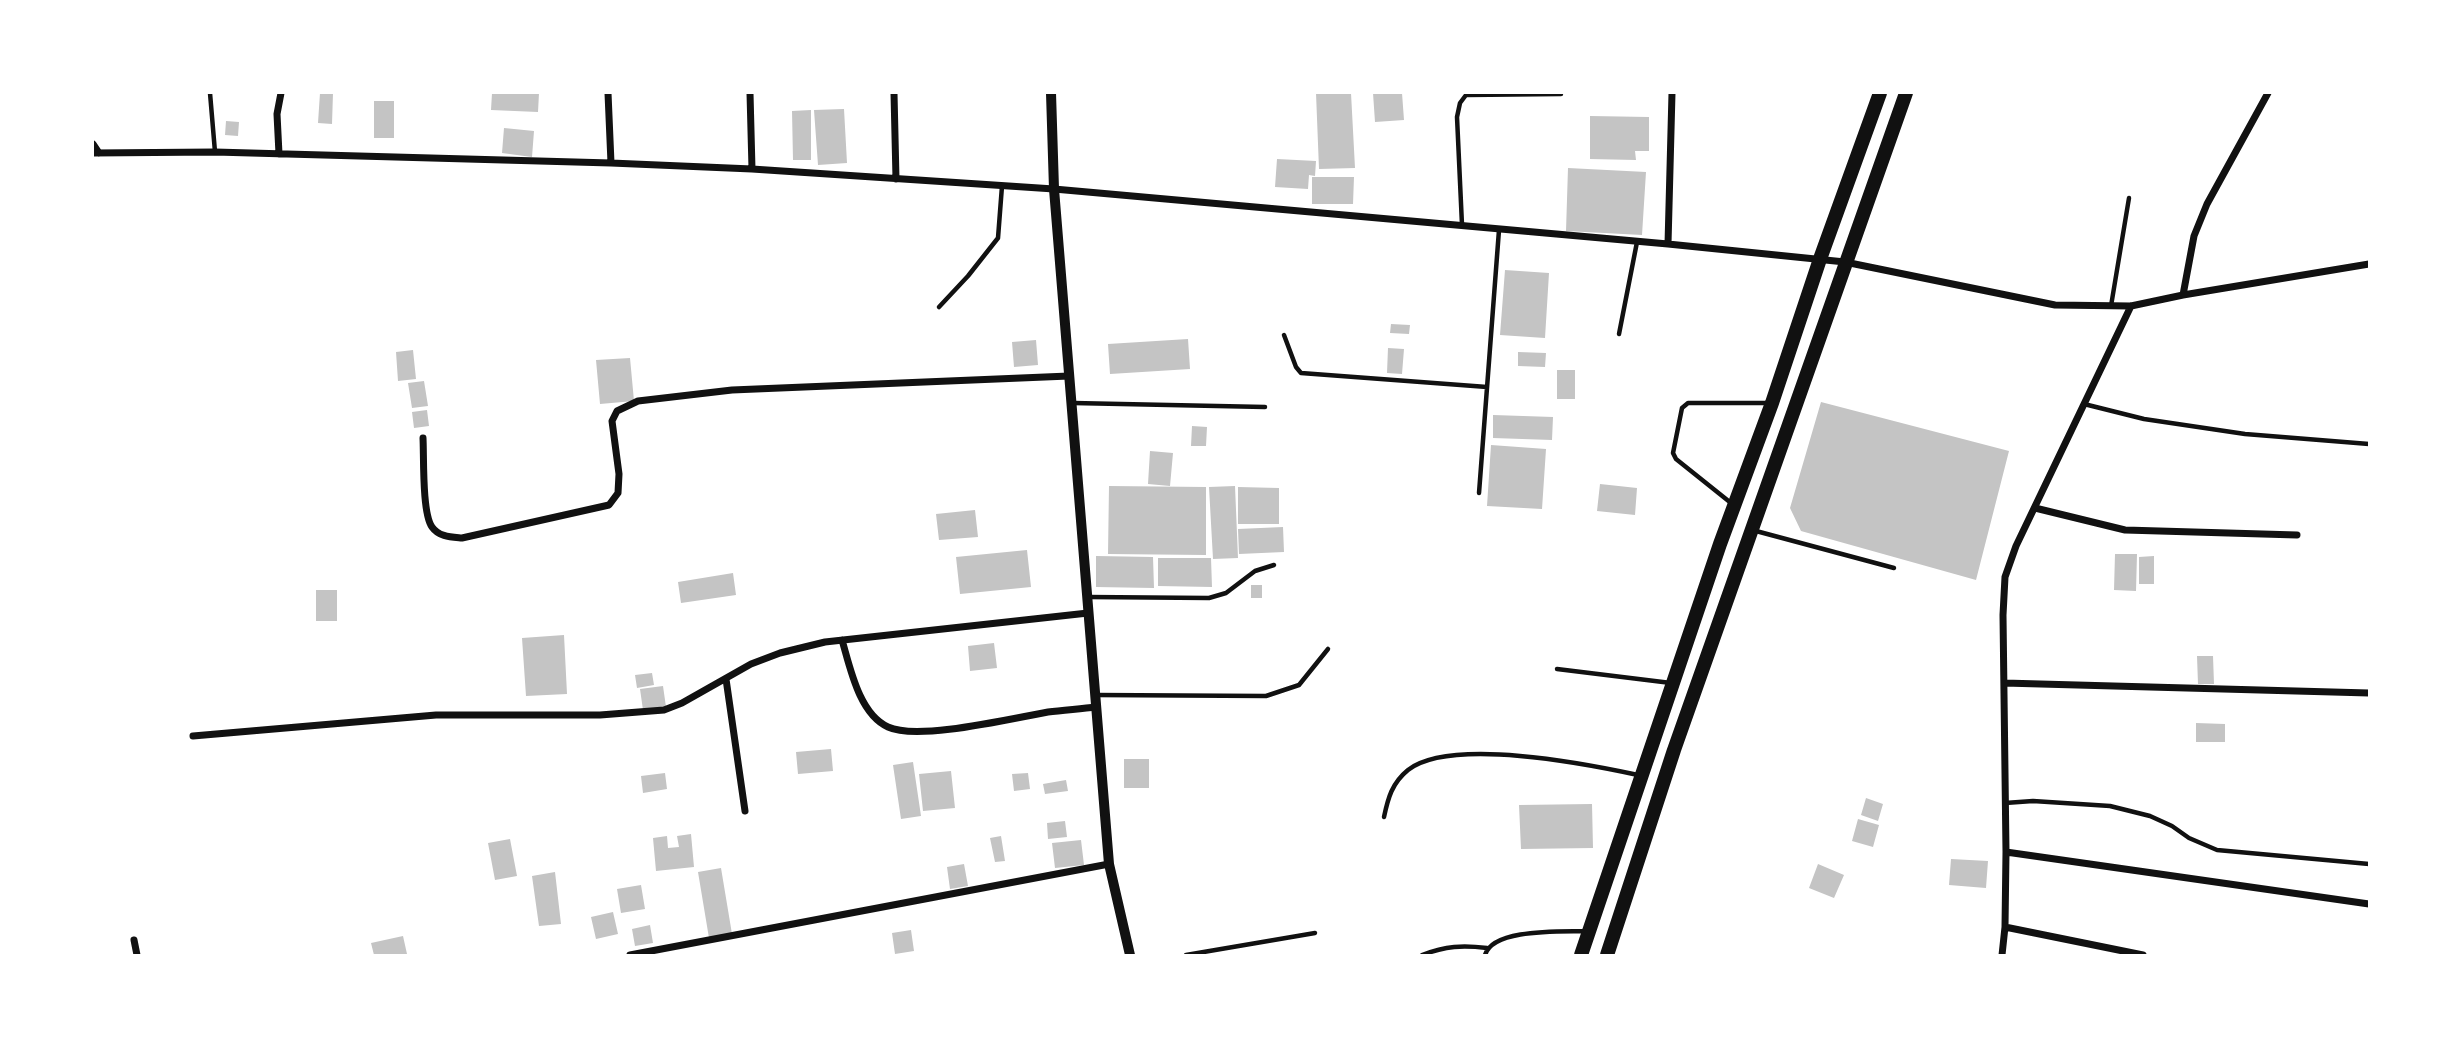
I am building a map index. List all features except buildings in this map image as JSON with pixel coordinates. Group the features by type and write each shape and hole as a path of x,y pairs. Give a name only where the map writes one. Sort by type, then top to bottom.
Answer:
{"main road":[{"path":"1581,955 1734,506 1772,403 1819,259 1880,93"},
{"path":"1607,955 1647,830 1751,530 1906,93"}],"street":[{"path":"279,154 277,114 281,93"},
{"path":"608,93 611,163"},
{"path":"750,93 752,169"},
{"path":"894,93 896,179"},
{"path":"1051,93 1054,189 1109,864 1130,955"},
{"path":"1668,244 1672,93"},
{"path":"2183,295 2193,236 2207,204 2269,93"},
{"path":"93,144 96,153 215,152 611,163 752,169 1054,189 1845,262 2055,305 2131,306 2369,264"},
{"path":"2002,955 2006,852 2005,577 2015,546 2131,306"},
{"path":"423,438 426,513 432,528 444,537 462,538 609,505 618,492 619,483 612,421 617,411 638,401 732,390 1069,376"},
{"path":"2035,508 2125,530 2298,535"},
{"path":"193,736 436,715 600,715 664,710 682,703 751,664 780,653 842,640 1088,613"},
{"path":"842,640 856,689 869,710 888,727 917,732 1050,712 1096,708"},
{"path":"726,679 745,811"},
{"path":"2004,683 2369,693"},
{"path":"2006,852 2369,904"},
{"path":"630,955 1109,864"},
{"path":"2005,927 2143,955"},
{"path":"134,940 137,955"}],"lane":[{"path":"210,93 215,152"},
{"path":"1462,225 1457,117 1460,103 1466,95 1560,94"},
{"path":"939,307 998,238 1002,186"},
{"path":"2111,307 2129,198"},
{"path":"1479,493 1499,229"},
{"path":"1619,334 1637,241"},
{"path":"1284,335 1296,367 1301,373 1487,387"},
{"path":"1072,403 1265,407"},
{"path":"1734,506 1676,459 1673,453 1682,408 1688,403 1772,403"},
{"path":"2083,404 2144,419 2245,434 2369,444"},
{"path":"1751,530 1894,568"},
{"path":"1087,597 1209,598 1226,593 1255,571 1274,565"},
{"path":"1095,695 1266,696 1299,685 1328,649"},
{"path":"1557,669 1673,683"},
{"path":"1384,817 1391,789 1409,769 1435,759 1471,755 1537,758 1642,776"},
{"path":"2006,803 2033,801 2110,806 2150,816 2189,838 2217,849 2369,864"},
{"path":"1485,955 1487,948 1496,940 1591,930"},
{"path":"1186,955 1315,933"},
{"path":"1422,955 1463,945 1487,948"}]}
